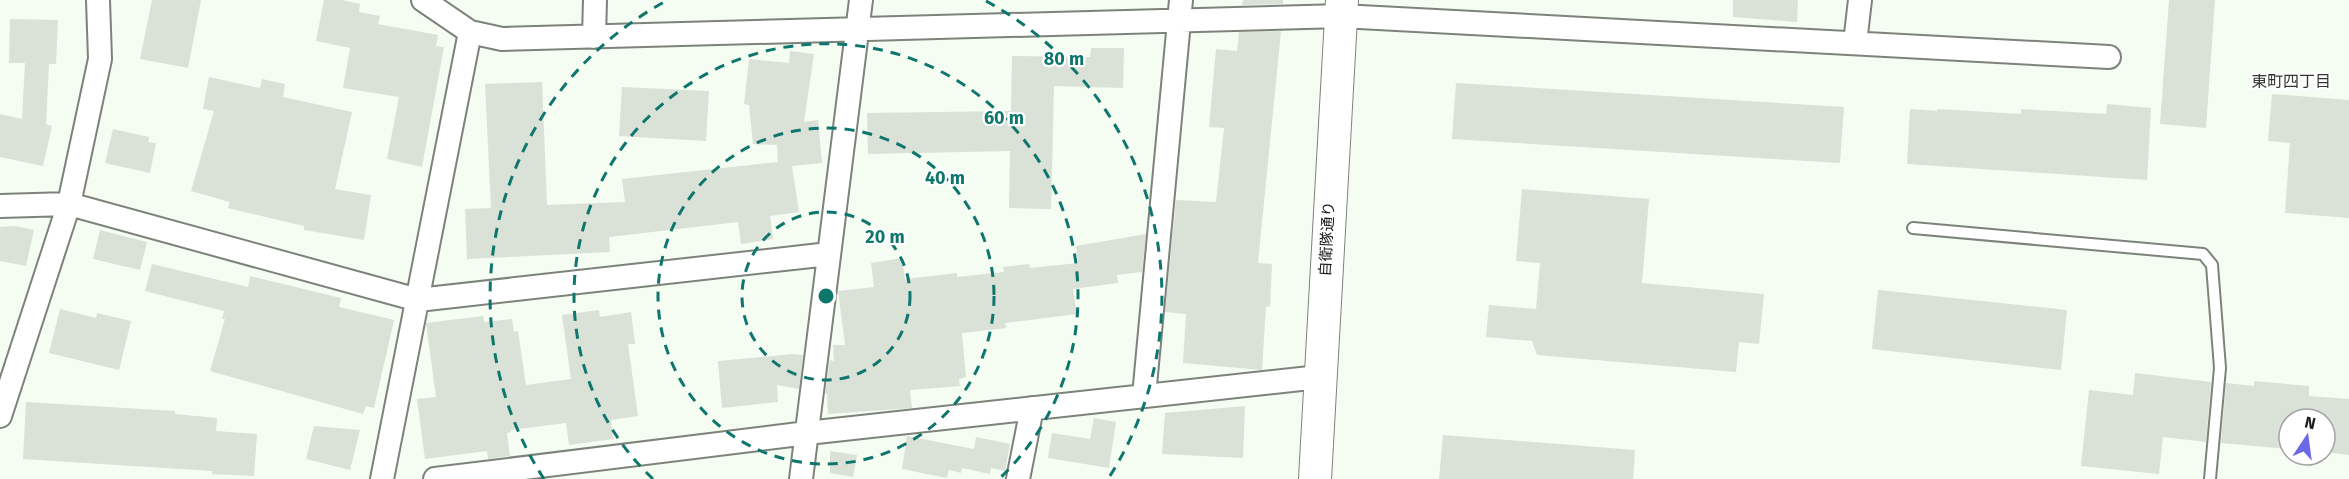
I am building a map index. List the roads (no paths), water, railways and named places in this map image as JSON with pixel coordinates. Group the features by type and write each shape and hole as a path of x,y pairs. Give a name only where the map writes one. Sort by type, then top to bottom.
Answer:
{"street":[{"path":"0,416 69,204 100,59 98,0"},
{"path":"423,0 470,32 502,39 857,30 1180,10 1342,8 1855,44 2109,57"},
{"path":"594,37 595,0"},
{"path":"801,479 861,0"},
{"path":"1855,44 1860,0"},
{"name":"自衛隊通り","path":"1315,479 1319,376 1342,8"},
{"path":"1144,396 1180,10"},
{"path":"381,479 470,32"},
{"path":"0,206 69,204 418,300 829,254"},
{"path":"435,479 807,433 1319,376"},
{"path":"1018,479 1032,408"}],"lane":[{"path":"1913,228 2203,254 2212,266 2220,368 2210,479"}],"district":[{"name":"東町四丁目","path":"2291,81"}]}
